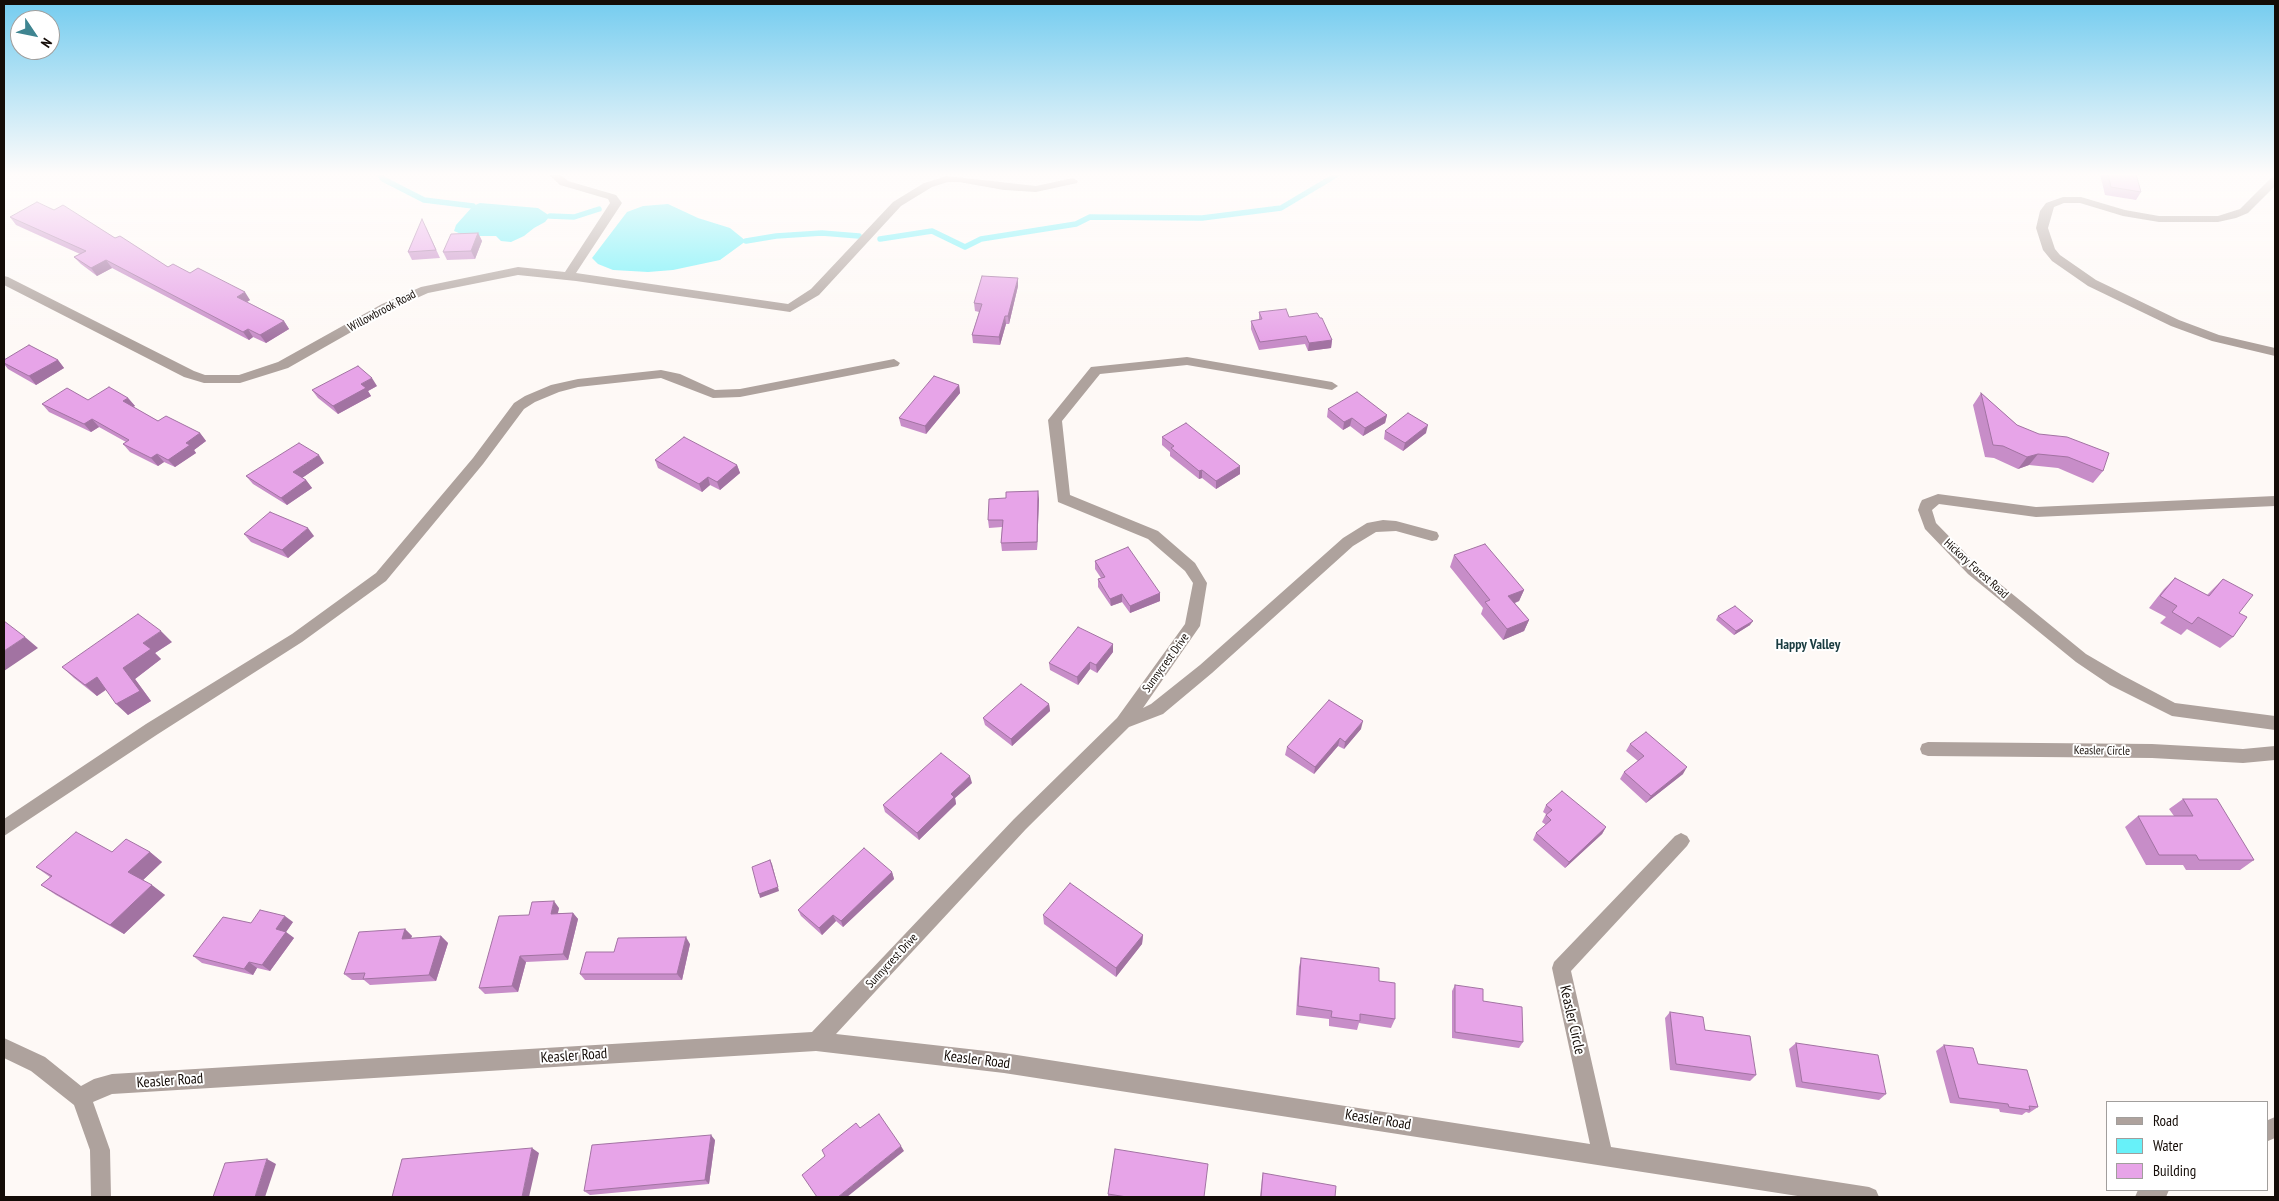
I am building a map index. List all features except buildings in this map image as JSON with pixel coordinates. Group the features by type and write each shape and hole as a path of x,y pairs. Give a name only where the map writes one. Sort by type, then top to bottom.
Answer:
{"street":[{"path":"568,276 598,230"},
{"name":"Willowbrook Road","path":"4,280 188,374 215,380 240,379 271,370 399,301 434,287 518,271 568,276 634,288 790,308 815,292 873,230"},
{"path":"2043,230 2049,250 2056,258 2092,283 2175,323 2224,340 2275,352"},
{"name":"Sunnycrest Drive","path":"816,1042 1020,824 1123,723 1192,626 1200,583 1190,567 1153,535 1063,498 1055,420 1096,370 1187,362 1332,386"},
{"path":"4,828 152,729 296,638 381,577 478,461 519,406 530,399 556,388 578,382 661,374 675,377 713,394 740,393 894,363"},
{"name":"Hickory Forest Road","path":"2275,501 2036,512 1938,499 1927,504 1925,510 1930,525 1973,570 2081,658 2116,680 2172,709 2197,714 2275,723"},
{"path":"1123,723 1157,709 1206,669 1348,542 1372,527 1383,525 1396,526 1432,536"},
{"name":"Keasler Circle","path":"1928,749 2152,751 2243,756 2275,753"},
{"name":"Keasler Circle","path":"1603,1155 1561,968 1681,842"},
{"name":"Keasler Road","path":"81,1098 94,1089 112,1084 816,1042 1004,1062 1869,1197"},
{"path":"4,1048 38,1064 81,1098 91,1120 100,1150 101,1197"},
{"path":"2145,1197 2157,1191"}],"water":[{"path":"531,230 511,242 501,241 496,236 466,236 454,231"},
{"path":"613,230 733,230 746,241 720,260 673,270 648,272 613,270 598,264 592,258"}],"waterway":[{"path":"880,239 932,231 965,247 981,239 1038,230"},
{"path":"746,241 776,236 822,233 859,236"}],"district":[{"name":"Happy Valley","path":"1808,645"}]}
